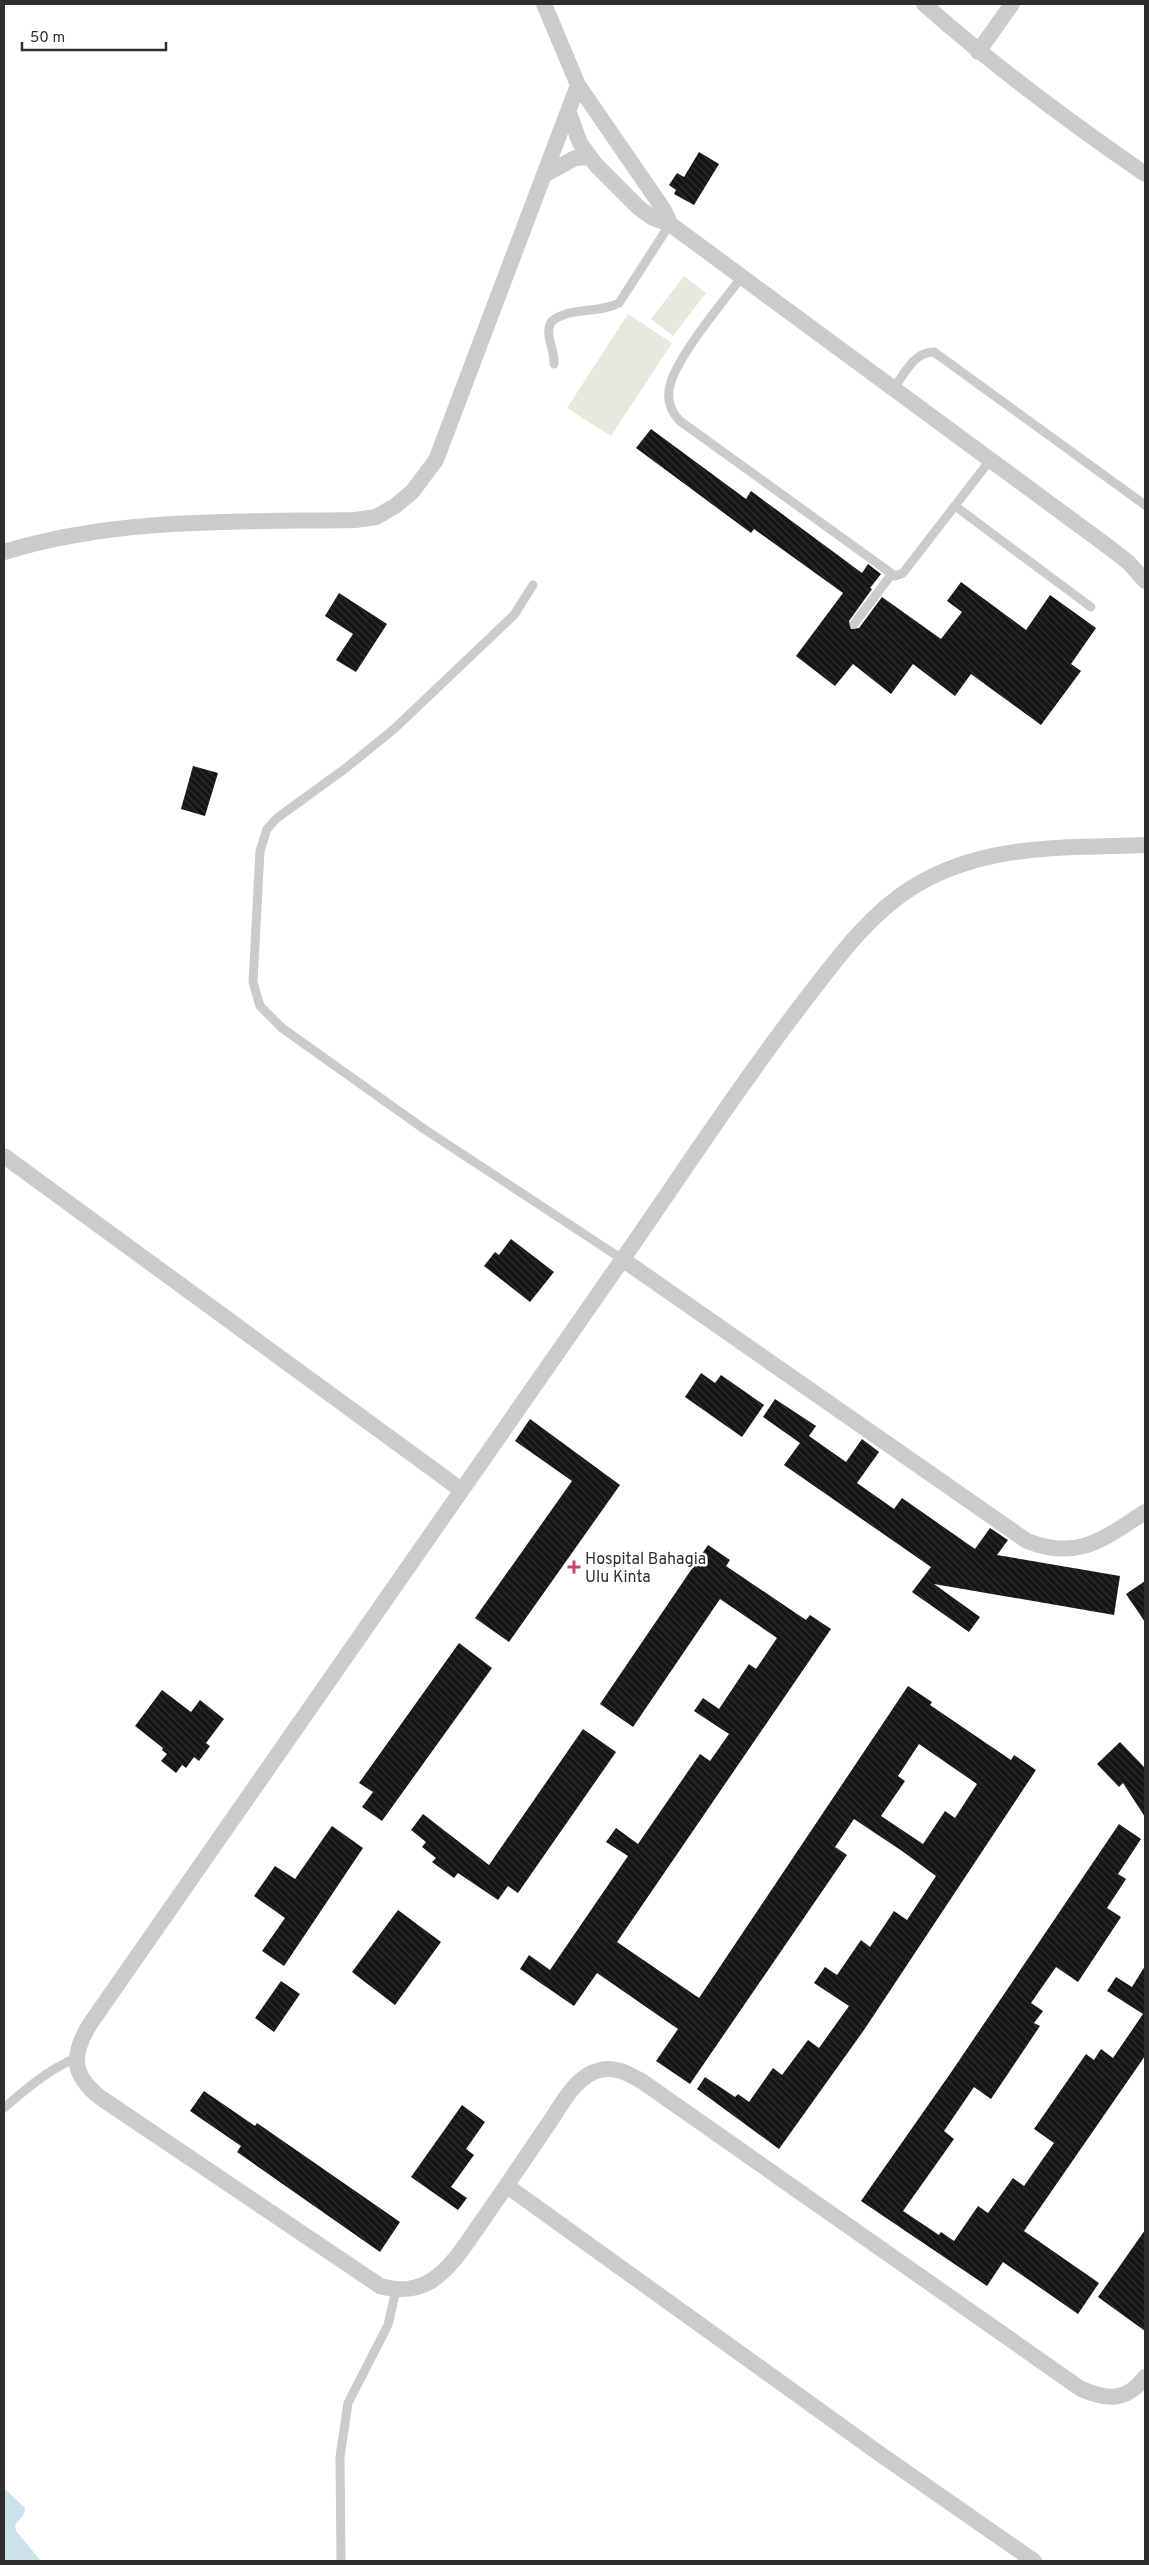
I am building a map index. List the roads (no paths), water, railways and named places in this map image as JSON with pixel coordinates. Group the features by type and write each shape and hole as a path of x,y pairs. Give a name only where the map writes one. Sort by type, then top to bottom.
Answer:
{"street":[{"path":"544,4 578,85 664,210 670,224"},
{"path":"924,4 978,52 1052,110 1145,174"},
{"path":"978,52 1012,4"},
{"path":"4,552 39,542 148,524 355,520 376,517 395,506 412,492 436,460 546,174 578,85"},
{"path":"568,113 580,143 590,157 639,208 653,218 670,224 991,459 1129,563 1145,581"},
{"path":"546,174 576,158 590,157"},
{"path":"1145,845 1020,849 979,858 948,868 910,888 877,915 829,968 770,1045 90,2024 77,2048 76,2058 77,2069 83,2080 101,2098 380,2286 396,2290 414,2289 430,2282 446,2270 507,2186 564,2100 584,2077 598,2070 612,2069 627,2073 643,2082 1081,2389 1098,2396 1113,2397 1128,2394 1145,2377"},
{"path":"4,1156 460,1489"},
{"path":"622,1259 1027,1541 1052,1549 1081,1548 1099,1542 1145,1512"},
{"path":"507,2186 864,2443 1034,2561"}],"lane":[{"path":"554,364 555,354 548,334 551,322 563,315 611,307 619,303 670,224"},
{"path":"742,277 675,372 668,399 673,415 895,576 903,573 991,459"},
{"path":"894,388 916,358 928,351 934,352 1145,505"},
{"path":"955,506 1091,607"},
{"path":"854,624 891,574"},
{"path":"533,585 514,615 409,715 346,768 277,818 267,829 260,850 253,982 260,1006 268,1017 282,1028 424,1130 622,1259"},
{"path":"4,2108 56,2066 76,2058"},
{"path":"341,2561 340,2457 348,2403 388,2325 396,2290"}],"water":[{"path":"4,2488 25,2508 24,2514 15,2525 16,2531 41,2561 4,2561"}],"place":[{"name":"Hospital Bahagia Ulu Kinta","path":"574,1567"}]}
